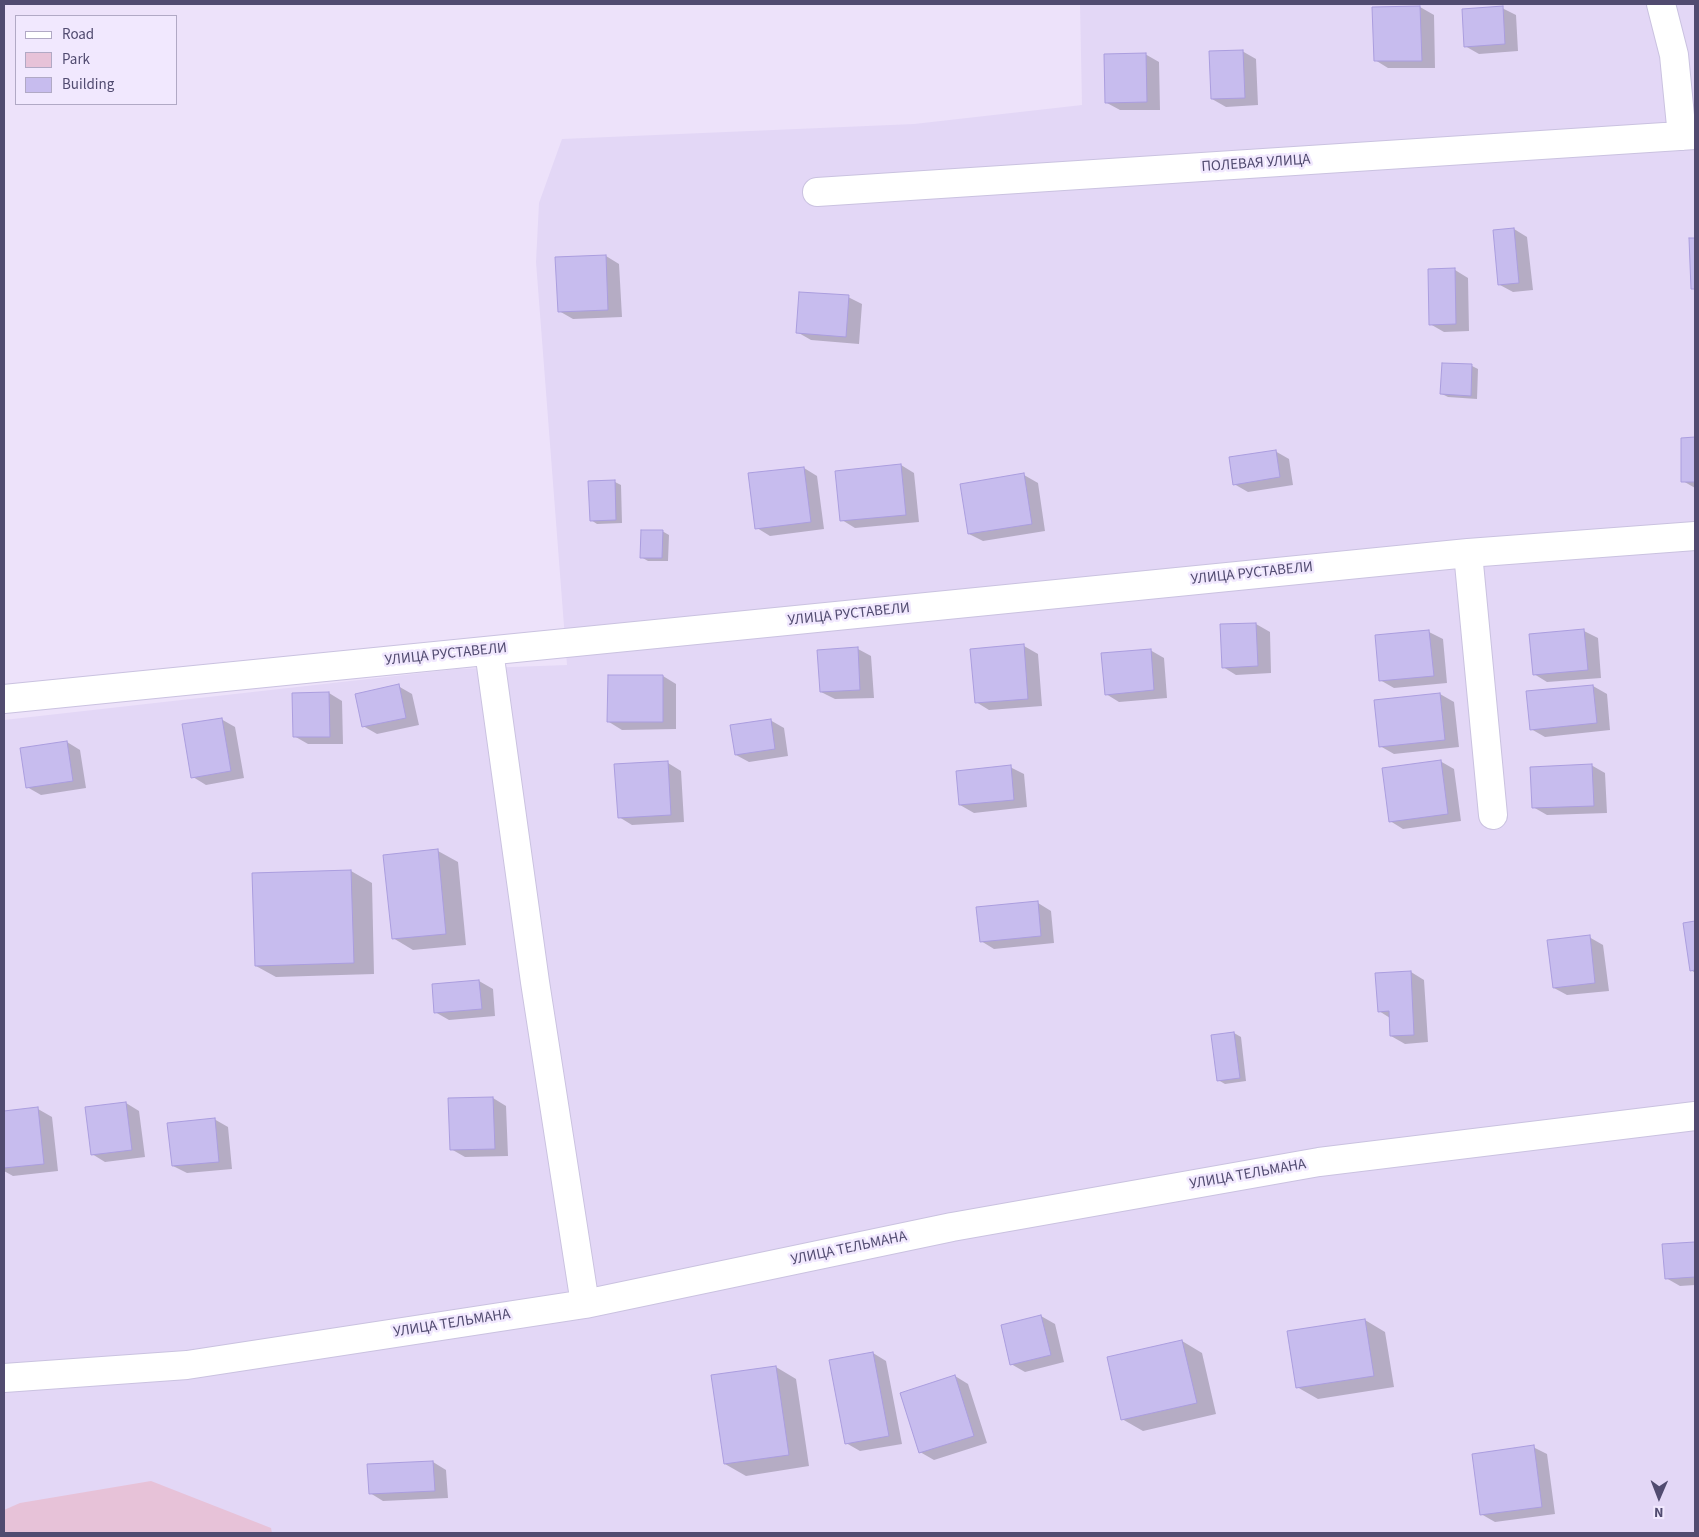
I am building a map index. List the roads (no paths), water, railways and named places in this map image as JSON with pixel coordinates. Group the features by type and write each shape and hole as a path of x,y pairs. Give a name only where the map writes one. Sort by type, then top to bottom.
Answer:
{"street":[{"path":"1661,4 1674,54 1689,136"},
{"name":"ПОЛЕВАЯ УЛИЦА","path":"818,192 1689,136"},
{"name":"УЛИЦА РУСТАВЕЛИ","path":"4,699 1468,553 1695,536"},
{"path":"1468,553 1492,815"},
{"path":"490,658 535,982 586,1304"},
{"name":"УЛИЦА ТЕЛЬМАНА","path":"4,1378 187,1365 586,1304 952,1227 1318,1162 1695,1116"}]}
